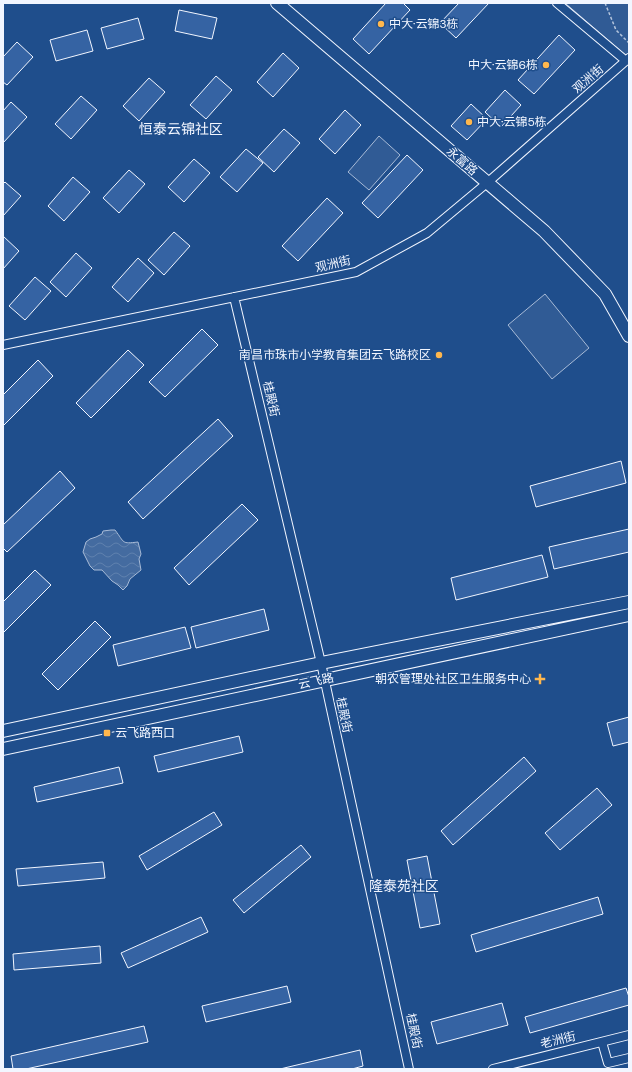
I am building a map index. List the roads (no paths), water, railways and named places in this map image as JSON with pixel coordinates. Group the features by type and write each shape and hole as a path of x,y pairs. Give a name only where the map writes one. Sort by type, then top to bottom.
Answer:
{"main road":[{"name":"永富路","path":"277,3 544,231 605,294 629,336"},
{"name":"云飞路","path":"3,731 321,663 629,602"},
{"name":"云飞路","path":"3,749 324,679 629,615"}],"street":[{"path":"557,3 627,60"},
{"name":"观洲街","path":"3,346 356,272 427,233 487,183 627,60"},
{"name":"桂殿街","path":"234,297 321,663 410,1069"},
{"name":"老洲街","path":"493,1069 629,1035"},
{"path":"602,1042 608,1063 629,1058"}],"water":[{"path":"115,530 126,543 138,542 141,554 139,559 141,570 130,579 127,586 123,590 102,570 94,570 90,566 83,552 86,542 102,534 103,531"}],"place":[{"name":"中大·云锦3栋","path":"381,24"},
{"name":"中大·云锦6栋","path":"546,65"},
{"name":"中大·云锦5栋","path":"469,122"},
{"name":"南昌市珠市小学教育集团云飞路校区","path":"439,355"},
{"name":"朝农管理处社区卫生服务中心","path":"540,679"},
{"name":"云飞路西口","path":"107,733"}],"district":[{"name":"恒泰云锦社区","path":"181,129"},
{"name":"隆泰苑社区","path":"404,886"}]}
